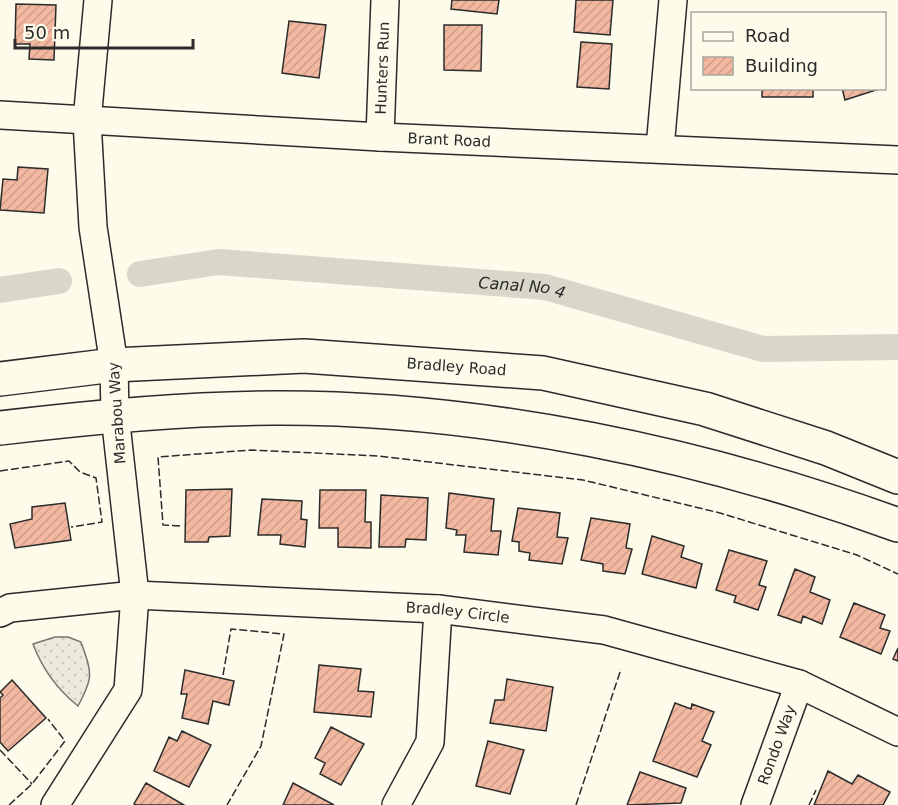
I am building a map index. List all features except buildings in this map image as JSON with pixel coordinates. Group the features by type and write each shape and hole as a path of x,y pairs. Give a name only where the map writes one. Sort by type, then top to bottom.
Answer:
{"main road":[{"name":"Bradley Road","path":"0,379 114,365 304,356 543,373 705,409 826,448 898,477"},
{"path":"0,428 115,415 275,408 384,411 503,426 635,448 718,467 814,495 898,525"}],"street":[{"name":"Marabou Way","path":"55,805 128,690 135,596 115,415 114,365 94,241 87,121 98,0"},
{"name":"Hunters Run","path":"380,138 386,0"},
{"path":"660,148 673,0"},
{"name":"Brant Road","path":"0,116 380,138 660,148 898,160"},
{"name":"Bradley Circle","path":"0,613 10,608 135,596 438,609 604,630 799,684 898,732"},
{"path":"396,805 430,742 438,609"},
{"name":"Rondo Way","path":"755,805 799,684"}],"shaded area":[{"path":"55,637 68,637 81,642 85,653 90,675 87,688 78,706 51,678 33,644"}],"waterway":[{"name":"Canal No 4","path":"140,274 219,262 545,287 763,349 898,347"},
{"name":"Canal No 4","path":"0,290 59,281"}],"fence":[{"path":"180,526 163,525 158,457 251,450 378,456 583,480 720,513 857,555 898,574"},
{"path":"0,471 69,461 80,472 96,478 102,522 71,527"},
{"path":"223,675 231,629 284,634 261,746 227,805"},
{"path":"576,805 621,669"},
{"path":"9,805 32,784 65,741 48,719"},
{"path":"0,750 32,784"},
{"path":"809,805 816,790"}]}
